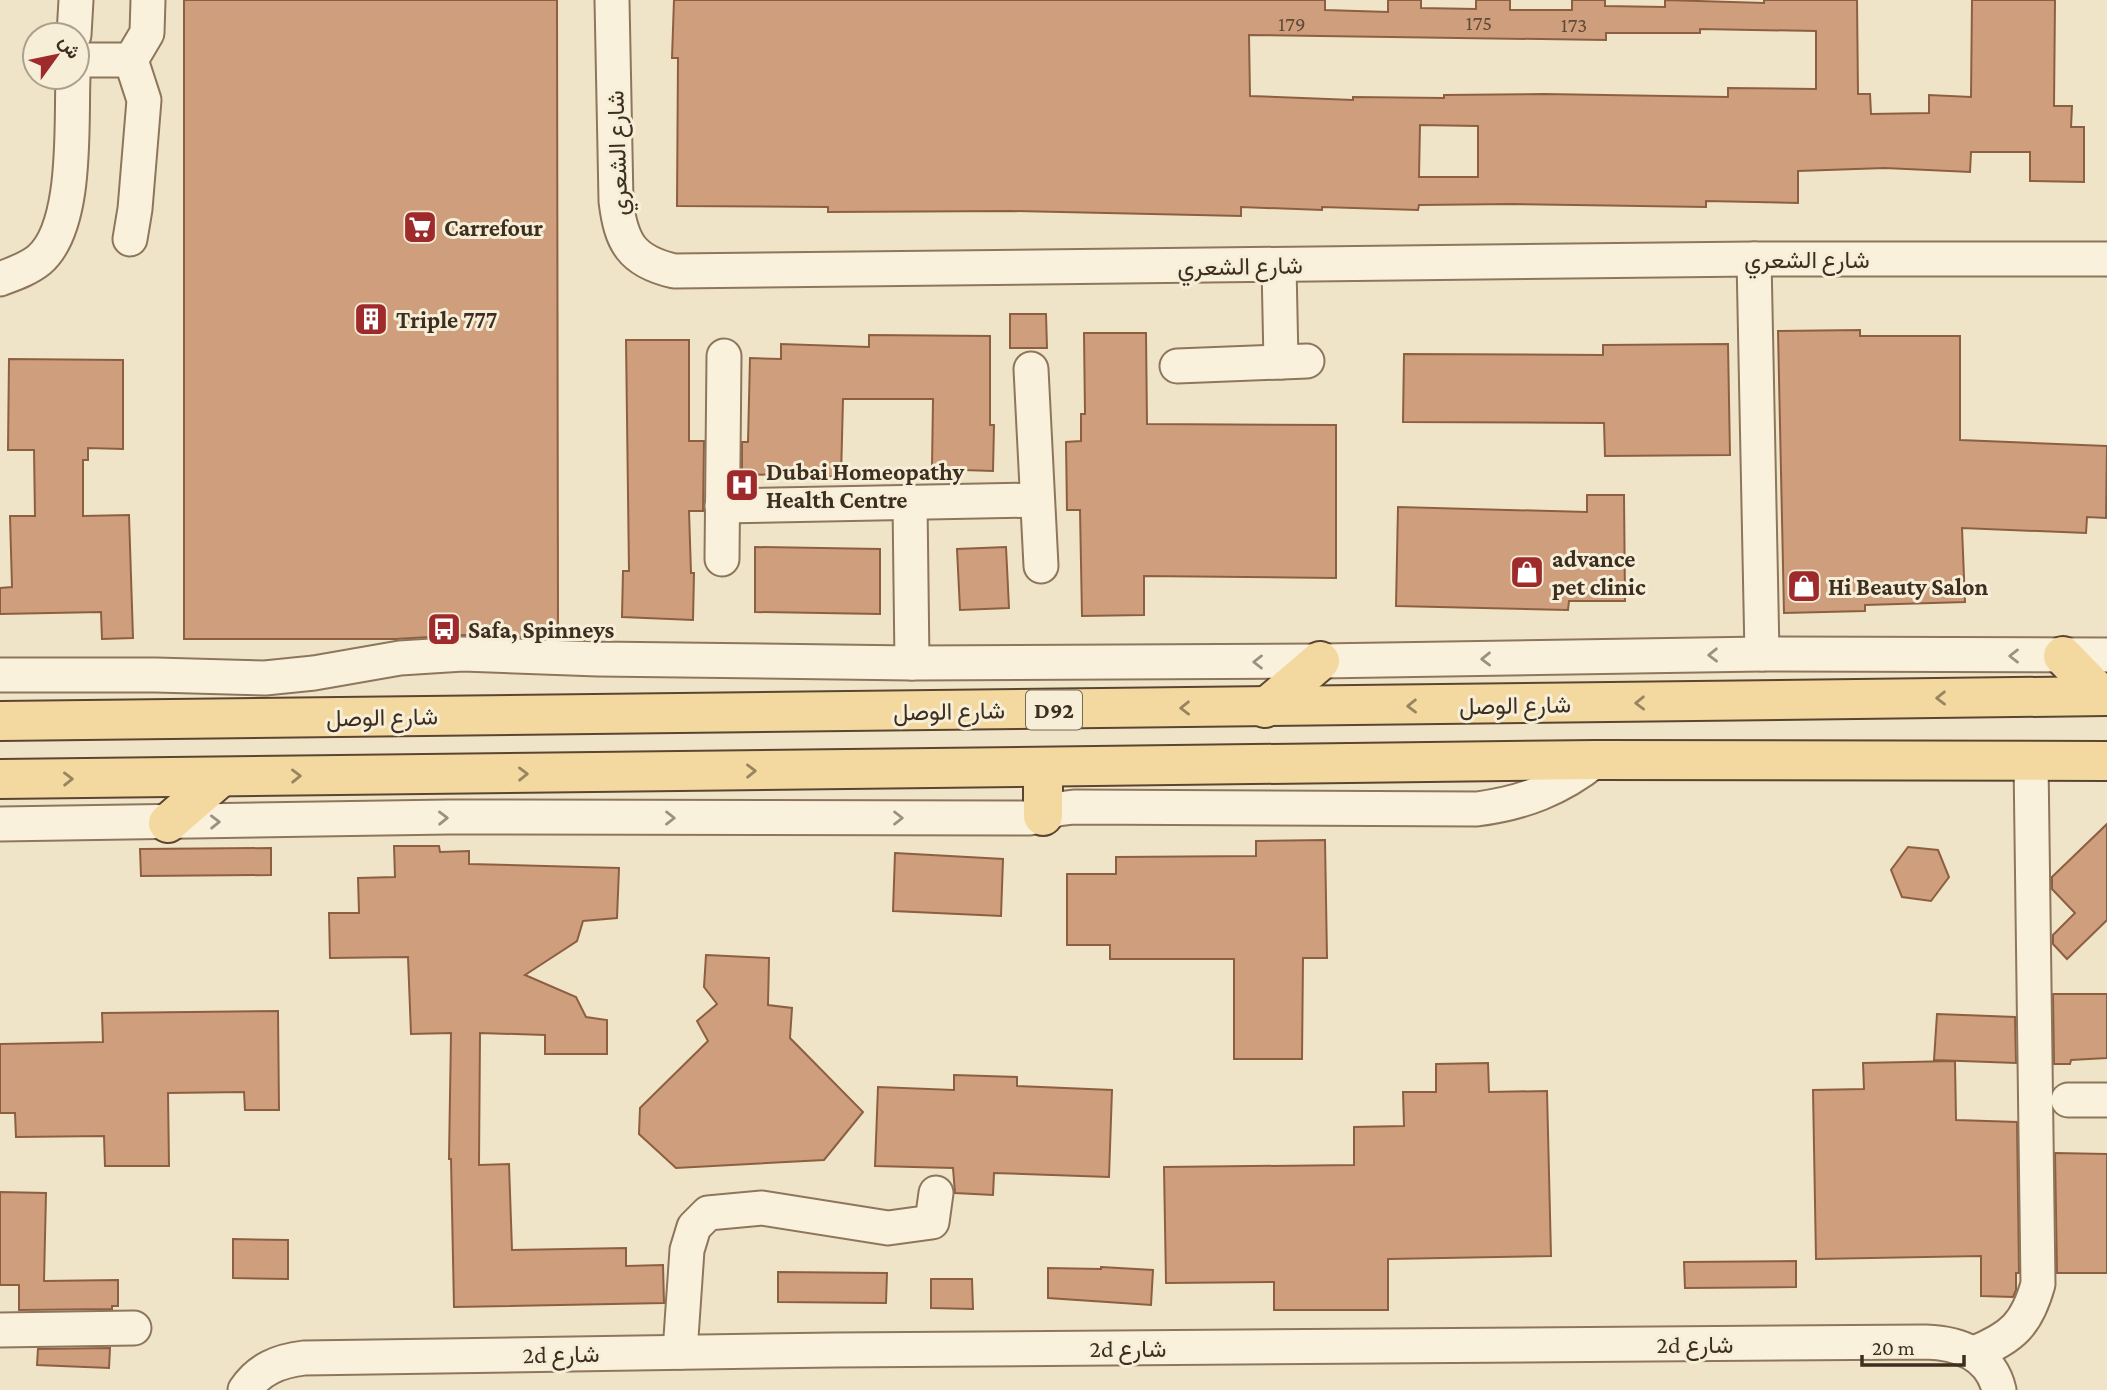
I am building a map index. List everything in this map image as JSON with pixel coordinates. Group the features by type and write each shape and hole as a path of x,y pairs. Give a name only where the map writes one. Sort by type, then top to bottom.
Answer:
{"main road":[{"path":"2063,656 2105,696"},
{"path":"1265,708 1320,662"},
{"name":"شارع الوصل","path":"0,721 2105,696"},
{"path":"0,779 1596,760 2107,761"},
{"path":"1042,816 1043,768"},
{"path":"168,823 221,777"}],"street":[{"path":"75,21 76,0"},
{"path":"130,239 144,100 131,60 147,33 148,0"},
{"name":"شارع الشعري","path":"612,0 616,201 619,228 633,251 645,261 674,271 1754,259 2107,259"},
{"path":"91,60 131,60"},
{"path":"0,279 38,261 48,250 60,226 67,201 72,91"},
{"path":"1754,259 1762,654"},
{"path":"1177,366 1294,361 1279,266"},
{"path":"722,559 724,356"},
{"path":"1031,369 1041,566"},
{"path":"722,506 1037,500"},
{"path":"910,502 912,663"},
{"path":"0,675 265,678 314,673 400,657 463,654 598,659 912,663 1320,662 1762,654 2107,654"},
{"path":"0,824 449,817 1030,818 1066,807 1477,809 1529,799 1576,776 1596,760"},
{"path":"1999,1390 1988,1365 1974,1353 1998,1343 2018,1328 2031,1308 2038,1284 2031,761"},
{"path":"2068,1100 2107,1100"},
{"path":"680,1352 687,1250 694,1227 708,1213 762,1208 888,1228 932,1222 936,1193"},
{"path":"0,1330 134,1328"},
{"name":"2d شارع","path":"244,1390 263,1371 283,1361 304,1358 680,1352 1926,1342 1952,1344 1974,1353"}],"building":[{"name":"Triple 777","path":"184,0 557,0 558,638 464,635 396,639 184,639"},
{"path":"674,0 1325,0 1325,10 1388,12 1388,0 1421,0 1421,8 1476,9 1476,0 1510,0 1510,10 1572,10 1572,0 1605,0 1605,6 1665,7 1665,0 1764,3 1764,0 1857,0 1858,94 1870,94 1871,114 1929,113 1929,95 1971,97 1972,0 2055,0 2054,106 2072,106 2071,127 2084,127 2084,182 2030,181 2030,152 1971,152 1970,172 1885,168 1798,171 1798,203 1706,201 1706,207 1512,204 1419,205 1418,210 1322,207 1322,210 1241,207 1241,216 1011,211 828,212 828,207 677,206 678,58 672,58","holes":["1700,29 1816,31 1816,89 1728,88 1728,97 1544,94 1444,95 1444,98 1353,97 1353,100 1250,96 1249,35 1606,40 1606,33 1700,33","1420,125 1478,126 1478,177 1419,177"]},
{"path":"1010,314 1046,314 1047,348 1010,348"},
{"path":"1860,330 1860,336 1960,336 1960,440 2107,446 2106,518 2087,517 2086,533 1962,528 1965,602 1865,605 1865,611 1784,613 1778,331"},
{"path":"1084,333 1146,333 1147,424 1336,425 1336,578 1144,576 1144,615 1082,616 1080,510 1067,510 1066,442 1081,441 1081,414 1085,414"},
{"path":"869,335 990,336 993,471 932,469 933,399 843,399 841,477 742,474 742,442 748,442 750,358 781,359 781,344 869,347"},
{"path":"626,340 689,340 689,441 704,441 703,511 689,511 691,573 694,573 693,620 622,617 623,571 629,571"},
{"path":"1728,344 1730,455 1605,456 1604,423 1403,422 1404,354 1603,355 1603,345"},
{"path":"9,359 123,360 123,449 88,448 88,460 83,460 83,516 129,515 133,638 102,639 101,612 0,614 0,588 12,587 10,516 35,516 34,450 8,450"},
{"path":"1587,495 1624,495 1625,601 1569,601 1568,610 1396,606 1398,507 1587,512"},
{"path":"755,547 880,549 880,614 755,612"},
{"path":"1006,547 1009,608 960,610 957,549"},
{"path":"2107,824 2107,920 2067,959 2053,944 2053,935 2075,913 2052,889 2052,877"},
{"path":"1325,840 1327,958 1303,958 1302,1059 1234,1059 1234,959 1110,959 1110,945 1067,945 1067,874 1116,874 1116,857 1256,856 1256,841"},
{"path":"394,846 439,846 440,852 469,851 469,864 619,868 617,918 583,921 577,941 525,975 576,997 586,1017 607,1020 607,1054 545,1054 545,1035 480,1033 479,1165 509,1164 512,1250 626,1248 626,1266 663,1265 664,1303 454,1307 449,1159 451,1033 411,1034 408,957 330,958 329,913 359,913 358,878 395,877"},
{"path":"1908,847 1938,850 1949,877 1931,901 1902,897 1891,870"},
{"path":"271,848 271,875 141,876 140,849"},
{"path":"895,853 1003,859 1001,916 893,911"},
{"path":"706,955 769,958 768,1005 792,1008 790,1038 863,1112 824,1160 676,1168 639,1134 640,1108 708,1041 697,1021 717,1004 704,987"},
{"path":"2053,994 2107,994 2107,1058 2054,1064"},
{"path":"278,1011 279,1110 245,1110 244,1092 168,1093 169,1166 105,1166 104,1136 16,1137 15,1113 0,1113 0,1044 103,1042 102,1013"},
{"path":"1937,1014 2015,1017 2016,1063 1934,1060"},
{"path":"1955,1061 1956,1120 2017,1122 2019,1273 2016,1273 2016,1290 2013,1297 1981,1296 1981,1256 1816,1259 1813,1090 1864,1089 1863,1063"},
{"path":"1488,1063 1489,1092 1547,1091 1551,1256 1388,1259 1388,1310 1274,1310 1274,1282 1166,1283 1164,1167 1354,1165 1354,1127 1404,1126 1403,1092 1436,1092 1436,1064"},
{"path":"954,1075 1017,1077 1017,1086 1112,1090 1109,1177 994,1173 993,1195 955,1193 953,1168 875,1166 878,1087 954,1090"},
{"path":"2055,1153 2107,1154 2107,1273 2057,1273"},
{"path":"0,1192 46,1193 44,1281 118,1280 118,1306 112,1306 112,1309 19,1310 19,1285 0,1285"},
{"path":"233,1239 288,1240 288,1279 233,1278"},
{"path":"1796,1261 1796,1287 1685,1288 1684,1262"},
{"path":"1048,1268 1153,1270 1151,1305 1048,1298"},
{"path":"778,1272 887,1273 886,1303 778,1302"},
{"path":"931,1279 972,1279 973,1309 931,1308"},
{"path":"110,1348 109,1368 37,1365 38,1349"}],"place":[{"name":"Carrefour","path":"420,227"},
{"name":"Triple 777","path":"371,319"},
{"name":"Dubai Homeopathy Health Centre","path":"742,485"},
{"name":"advance pet clinic","path":"1527,572"},
{"name":"Hi Beauty Salon","path":"1804,586"},
{"name":"Safa, Spinneys","path":"444,629"}]}
